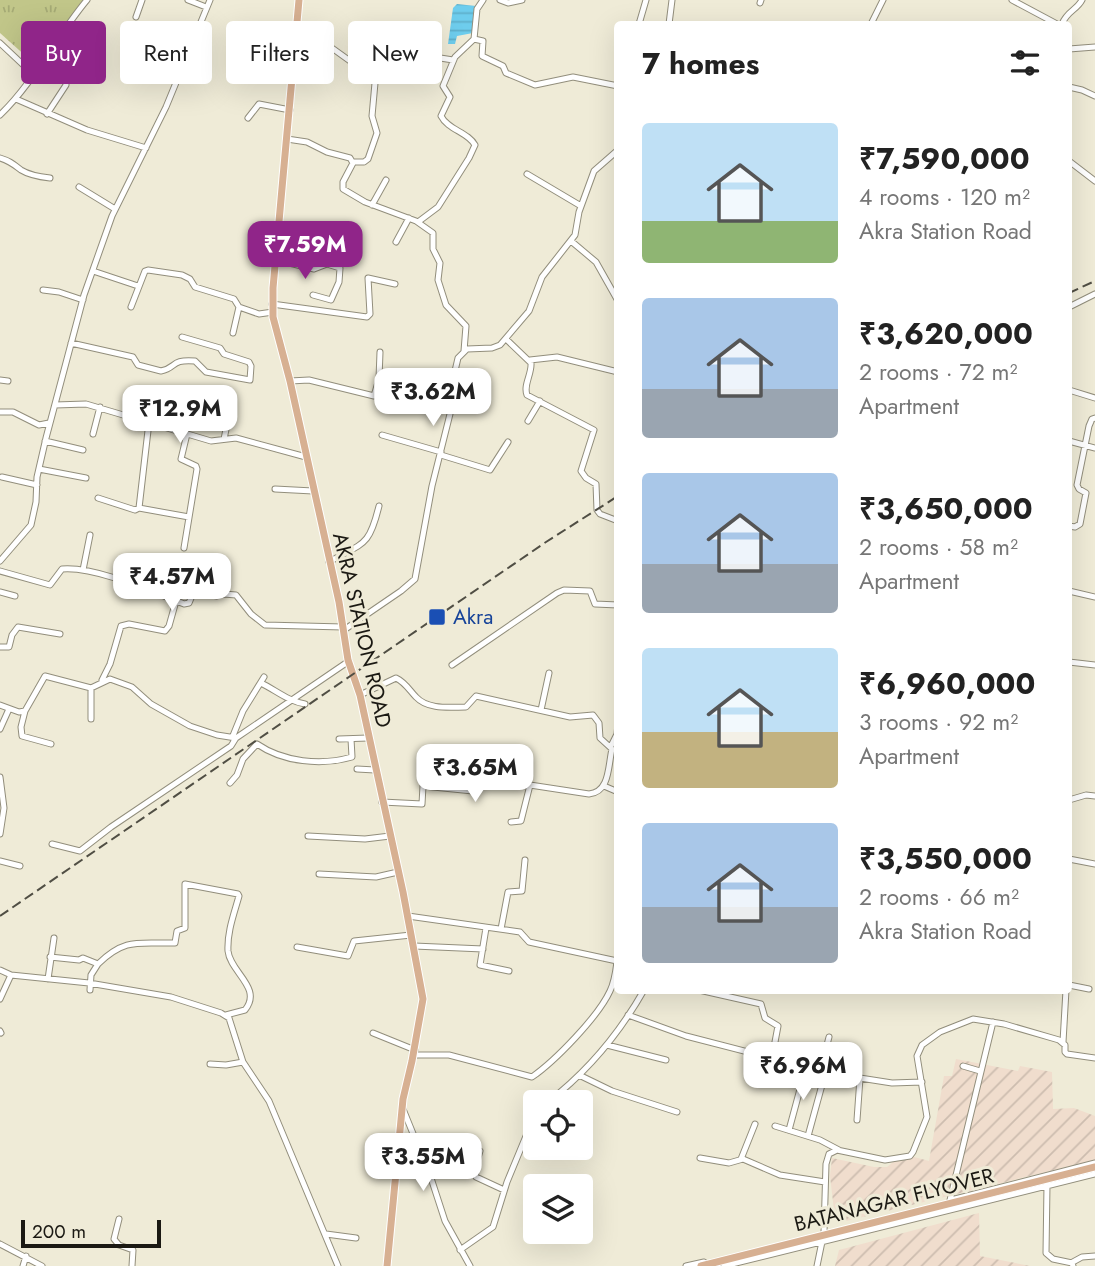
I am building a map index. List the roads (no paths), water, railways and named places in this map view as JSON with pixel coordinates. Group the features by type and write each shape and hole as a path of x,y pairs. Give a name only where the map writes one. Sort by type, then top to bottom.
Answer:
{"main road":[{"name":"AKRA STATION ROAD","path":"297,21 299,0"},
{"name":"AKRA STATION ROAD","path":"292,84 272,308 344,629 349,662 360,695 408,916 423,999 402,1106 387,1266"},
{"name":"BATANAGAR FLYOVER","path":"701,1266 1095,1165"}],"street":[{"path":"70,21 87,0"},
{"path":"136,17 142,0"},
{"path":"188,0 206,7"},
{"path":"0,561 3,552 31,526 38,469 83,300 115,209 166,107 210,0"},
{"path":"418,222 438,207 475,145 471,139 450,127 441,116 450,97 443,86 453,61 474,39 477,9 483,0"},
{"path":"500,0 508,4 522,0"},
{"path":"640,21 646,0"},
{"path":"669,21 672,0"},
{"path":"872,21 883,0"},
{"path":"1012,0 1054,21"},
{"path":"1061,21 1082,0"},
{"path":"474,39 483,42 482,56 503,66 506,73 532,84 573,77 614,85"},
{"path":"0,43 21,63"},
{"path":"1072,49 1095,47"},
{"path":"442,59 453,61"},
{"path":"0,115 27,84"},
{"path":"47,114 66,84"},
{"path":"287,139 307,142 327,152 341,154 353,162 364,162 368,159 377,133 372,117 375,84"},
{"path":"1072,88 1095,96"},
{"path":"16,99 87,130 146,148"},
{"path":"248,118 258,104 290,110"},
{"path":"464,351 497,347 532,307 542,277 575,235 581,206 594,171 614,154"},
{"path":"0,158 36,176 50,178"},
{"path":"0,571 50,585 62,569 83,570 154,591 187,604 194,591 217,596 239,596 248,612 265,625 344,629 415,579 432,486 450,414 454,370 464,351 466,329 446,305 438,280 440,262 433,249 433,233 418,222 357,198 342,187 353,162"},
{"path":"1072,163 1095,181"},
{"path":"527,174 581,206"},
{"path":"372,205 386,180"},
{"path":"79,187 115,209"},
{"path":"396,242 409,218"},
{"path":"572,241 596,262 614,294"},
{"path":"277,260 310,268 327,264 340,268 341,274 332,299 313,295"},
{"path":"131,307 138,286 148,270 182,275 190,279 195,287 234,299 239,307 259,314 272,308 367,317 370,314 368,278 395,284"},
{"path":"93,271 138,286"},
{"path":"43,290 83,300"},
{"path":"1072,306 1095,294"},
{"path":"233,333 239,307"},
{"path":"71,342 133,357 138,365 161,371 178,360 195,361 206,372 250,380 251,366 246,360 224,354 220,348 182,337"},
{"path":"506,339 530,360 531,373 525,392 592,427 594,432 581,471 596,484 597,510 614,519"},
{"path":"290,381 309,380 374,396 379,379 380,352"},
{"path":"530,360 557,357 614,371"},
{"path":"0,380 8,381"},
{"path":"1072,391 1095,398"},
{"path":"528,421 540,401"},
{"path":"55,405 86,404 215,442 236,438 306,457"},
{"path":"204,405 227,415 224,439"},
{"path":"93,435 100,407"},
{"path":"0,412 13,412 39,425 50,422"},
{"path":"1072,526 1080,524 1086,497 1086,493 1077,485 1084,445 1091,421 1095,418"},
{"path":"139,508 149,422"},
{"path":"184,548 197,469 181,459 187,434"},
{"path":"383,435 490,470 508,442"},
{"path":"45,441 83,450"},
{"path":"1072,441 1095,448"},
{"path":"38,469 86,478"},
{"path":"2,477 37,485"},
{"path":"275,489 313,491"},
{"path":"1086,497 1095,502"},
{"path":"98,498 135,510 139,508 189,517"},
{"path":"329,562 366,541 372,531 379,506"},
{"path":"83,570 90,535"},
{"path":"452,665 561,591 590,591 595,604 614,605"},
{"path":"0,592 15,596"},
{"path":"1072,593 1095,597"},
{"path":"101,683 110,664 121,626 129,624 165,631 176,601"},
{"path":"0,647 9,647 12,635 18,627 60,634"},
{"path":"51,744 22,736 21,727 25,711 45,676 91,688 110,679 132,687 151,704 190,726 234,738 349,662"},
{"path":"1072,662 1095,665"},
{"path":"541,710 549,673"},
{"path":"360,695 399,678 419,701 438,707 466,707 476,696 570,717 593,715 599,723 600,738 611,746"},
{"path":"52,844 80,851 110,827 231,746 243,711 262,680 289,702 305,704"},
{"path":"91,688 91,719"},
{"path":"0,705 25,711"},
{"path":"0,729 9,709"},
{"path":"339,739 368,738"},
{"path":"230,783 237,775 243,759 257,744 267,751 287,758 325,761 352,757 351,739"},
{"path":"382,802 422,804 423,786 474,791 490,782 598,793 604,786 614,740"},
{"path":"357,769 375,770"},
{"path":"0,778 4,807 0,834"},
{"path":"511,822 521,821 528,786"},
{"path":"604,786 614,790"},
{"path":"1072,799 1086,795 1095,796"},
{"path":"308,836 365,839 390,836"},
{"path":"501,929 508,892 522,891 525,860"},
{"path":"1072,860 1095,864"},
{"path":"0,861 20,866"},
{"path":"319,874 381,877 398,872"},
{"path":"0,970 11,975 181,1000 226,1015 246,1010 250,1002 249,987 228,954 238,894 185,884 185,928 177,931 175,943 125,944 114,949 98,964 90,986"},
{"path":"408,916 501,929 523,934 529,942 614,960"},
{"path":"486,928 480,965 509,971"},
{"path":"297,947 348,956 354,941 411,935"},
{"path":"48,979 54,938"},
{"path":"414,946 483,949"},
{"path":"50,957 79,960 83,958 98,964"},
{"path":"0,999 11,975"},
{"path":"373,1033 414,1052 449,1055 533,1077 594,1015 608,994 614,978"},
{"path":"1072,986 1089,989"},
{"path":"564,1090 607,1045 641,994"},
{"path":"717,994 761,1004 765,1018 778,1026 772,1058"},
{"path":"1066,994 1063,1042 1067,1054 1095,1058"},
{"path":"226,1015 232,1023 243,1062 270,1101 338,1266"},
{"path":"628,1015 686,1036 822,1073 892,1083 922,1082"},
{"path":"775,1126 827,1143 839,1150 885,1160 910,1156 927,1117 918,1056 922,1045 940,1032 973,1019 1063,1042"},
{"path":"950,1200 993,1022"},
{"path":"808,1136 829,1038"},
{"path":"607,1045 666,1060"},
{"path":"210,1064 243,1062"},
{"path":"963,1066 980,1071"},
{"path":"789,1130 806,1067"},
{"path":"579,1075 612,1091 677,1112"},
{"path":"857,1120 860,1078"},
{"path":"402,1106 431,1178 444,1221 470,1266"},
{"path":"700,1158 729,1163 741,1158 755,1124"},
{"path":"460,1250 493,1227 504,1190 523,1144"},
{"path":"817,1266 824,1232 825,1182 829,1154 839,1150"},
{"path":"480,1151 475,1168 476,1177 504,1190"},
{"path":"741,1158 780,1175 825,1182"},
{"path":"686,1266 1095,1165"},
{"path":"724,1266 743,1264 822,1241 1095,1174"},
{"path":"1047,1185 1046,1254 1053,1259 1072,1264 1082,1256 1095,1256"},
{"path":"119,1219 114,1239 119,1245 133,1250 132,1266"},
{"path":"326,1234 356,1238"},
{"path":"0,1244 43,1266"},
{"path":"23,1266 26,1256"}],"water":[{"path":"457,4 476,6 473,33 457,36 455,44 448,44 453,8"}],"railway":[{"path":"1072,292 1095,281"},
{"path":"0,916 546,542 614,499"}],"place":[{"name":"Akra","path":"437,617"}]}
